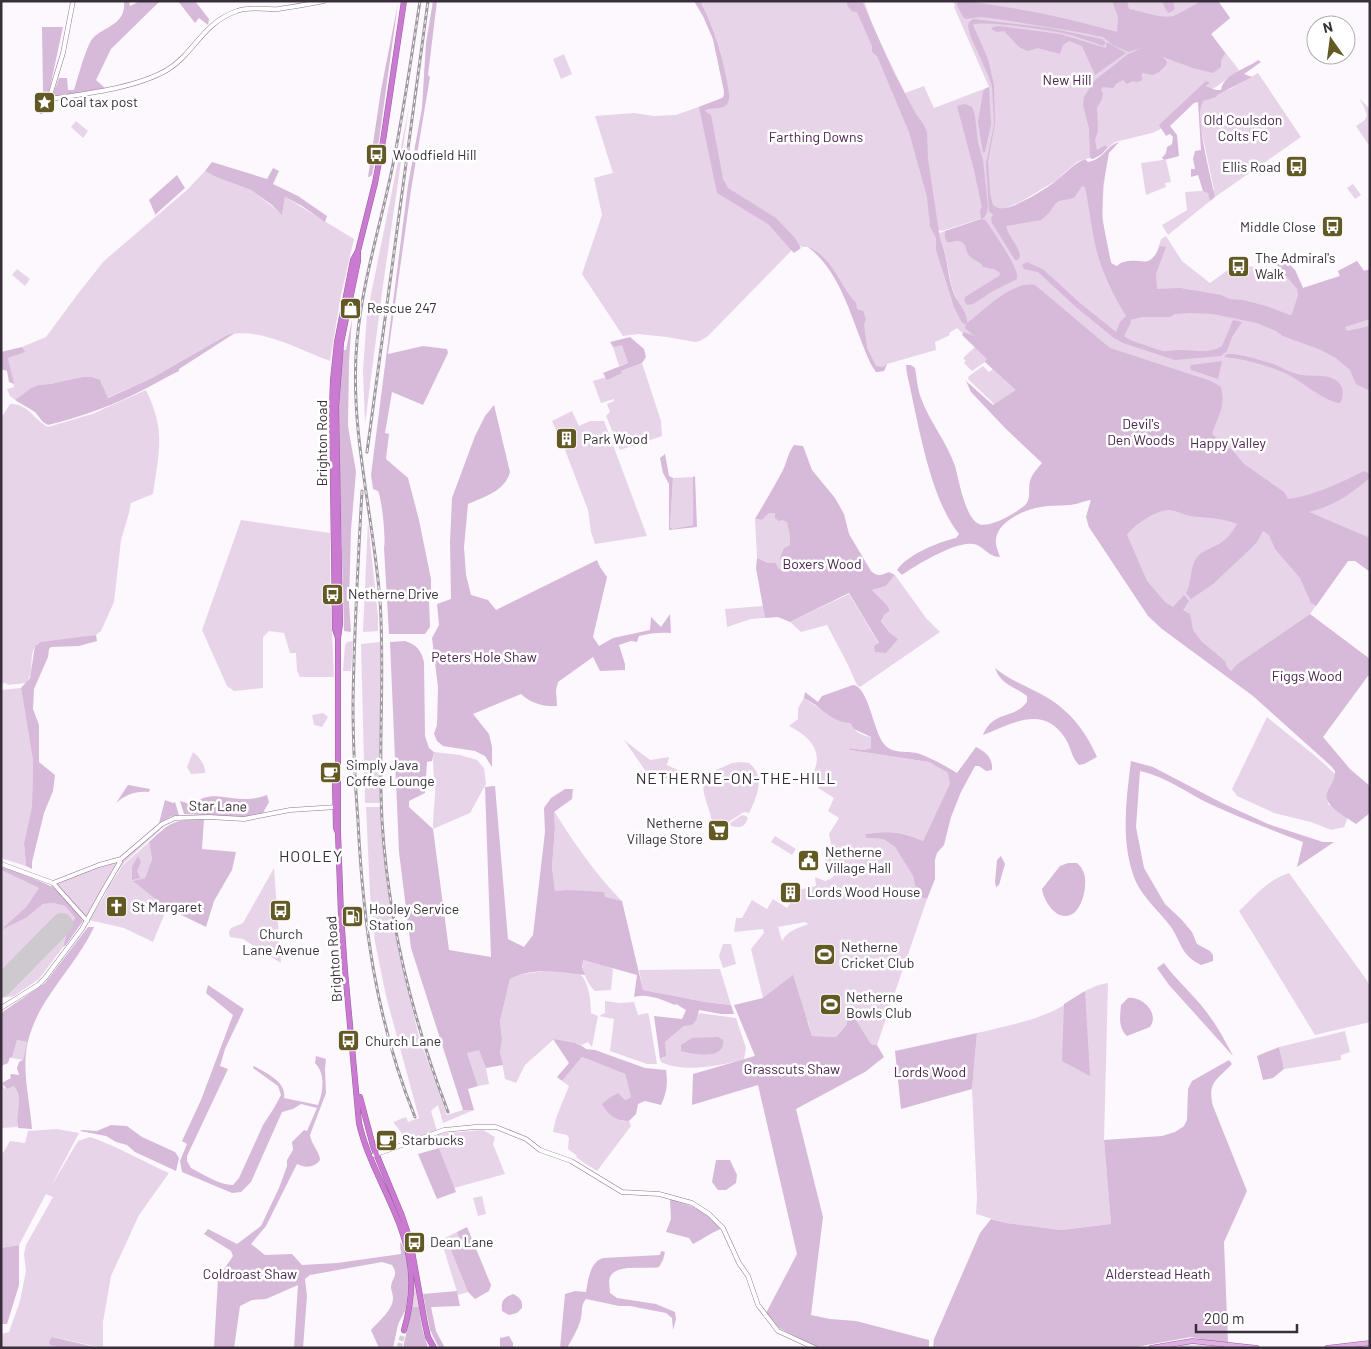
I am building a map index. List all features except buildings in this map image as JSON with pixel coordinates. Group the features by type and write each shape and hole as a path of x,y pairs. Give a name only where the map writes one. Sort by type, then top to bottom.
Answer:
{"highway":[{"name":"Brighton Road","path":"373,1155 356,1082 345,971 338,833 336,828 335,776 338,764 338,638 340,624 336,406 341,342 358,261 358,251 375,183 383,141 404,1"},
{"path":"373,1155 405,1242 409,1258 411,1291 404,1330"},
{"path":"373,1155 402,1216 410,1240 422,1309 428,1337 433,1348"}],"main road":[{"path":"1151,1348 1192,1341 1257,1348"},
{"path":"1327,1348 1370,1343"}],"street":[{"path":"41,100 41,111 49,99 63,53 73,1"},
{"path":"49,99 122,86 168,70 209,27 224,16 238,10 245,8 278,9 324,1"},
{"name":"Star Lane","path":"1,1008 38,985 45,978 88,920 120,860 167,821 175,818 209,817 244,819 290,810 337,807"},
{"path":"53,883 81,871 120,860"},
{"path":"1,864 53,883 88,920"},
{"path":"373,1155 444,1130 496,1127 526,1139 540,1150 572,1162 622,1192 660,1194 692,1203 710,1214 723,1228 735,1256 748,1276 758,1305 778,1331 815,1348"}],"green space":[{"path":"124,1 129,1 130,6 140,1 160,1 111,49 96,80 105,88 52,97 59,78 67,78 68,90 74,90 90,42 118,20 124,9"},
{"path":"178,1 195,1 209,19 208,25 199,18 195,23"},
{"path":"433,1 437,1 428,75 430,77 411,190 388,354 423,346 447,349 448,353 423,405 392,392 385,433 389,434 386,459 408,478 419,520 431,579 429,600 430,627 425,634 389,634 383,519 378,491 373,489 371,475 408,185 422,108 426,43"},
{"path":"694,1 864,1 875,32 905,93 924,86 934,108 989,87 953,1 1218,1 1230,18 1211,34 1239,70 1216,87 1204,92 1159,130 1115,142 1097,157 1077,162 1057,180 1022,201 988,216 1024,201 1107,161 1103,200 1103,225 1113,268 1124,292 1156,255 1161,239 1166,236 1182,261 1210,283 1236,264 1267,269 1275,280 1284,274 1277,265 1284,261 1287,266 1290,265 1295,270 1303,288 1340,276 1338,271 1357,261 1364,271 1370,269 1370,544 1348,561 1310,614 1237,664 1229,673 1139,602 1089,527 1088,510 1095,494 993,405 968,379 969,376 983,366 989,372 993,369 985,362 972,371 964,363 966,361 963,358 976,346 957,328 949,333 950,335 935,342 936,350 887,364 884,371 876,372 870,362 838,284 820,257 808,247 799,245 794,248 708,336 700,341 695,342 638,334 623,336 582,274 602,215 594,178 613,173 595,116 634,113 654,116 676,115 723,98 724,91 713,39","holes":["985,217 961,226 939,233 939,230 942,231","940,239 953,290 966,320 950,289"]},
{"path":"694,1 700,1 710,23 722,57 729,93 728,104 722,108 705,110 711,115 723,179 728,188 776,218 795,238 801,248 794,253 768,224 717,193 699,107 722,98 724,91 713,39"},
{"name":"Devil's Den Woods","path":"846,1 862,1 894,73 924,125 927,133 928,159 940,239 945,252 952,287 966,315 967,323 1008,292 1017,287 1035,285 1110,348 1211,381 1221,387 1223,401 1212,434 1232,450 1244,464 1284,492 1288,499 1318,492 1364,471 1370,474 1370,478 1342,499 1309,512 1370,538 1370,572 1355,561 1348,561 1316,606 1311,603 1300,578 1275,549 1269,535 1263,531 1257,542 1246,553 1213,584 1191,599 1186,593 1195,560 1202,553 1219,544 1231,534 1237,524 1221,519 1164,510 1134,527 1127,535 1147,581 1165,602 1173,607 1184,595 1189,601 1183,610 1190,614 1193,630 1201,641 1225,661 1231,671 1237,664 1310,614 1370,659 1370,677 1368,676 1323,737 1350,769 1370,786 1370,813 1356,824 1335,810 1328,801 1326,795 1335,774 1331,766 1253,696 1162,629 1148,616 1089,527 1086,517 1091,500 1072,505 1035,508 1007,521 996,539 1000,557 992,555 980,546 966,544 936,555 902,575 897,570 915,554 956,538 959,534 940,500 932,479 920,435 906,365 911,365 915,368 924,407 952,457 966,507 974,520 979,524 984,525 997,522 1018,511 1026,504 1029,498 1031,478 1042,463 971,392 966,381 993,405 1016,390 985,362 987,359 962,335 964,332 974,336 965,328 966,324 962,323 954,307 936,250 936,238 930,226 927,197 909,132 877,56 872,52 872,46 857,12 851,10"},
{"path":"957,1 1029,11 1117,32 1118,17 1112,1 1127,1 1129,9 1168,17 1182,12 1198,3 1197,1 1218,1 1230,18 1211,34 1225,53 1221,61 1221,67 1213,73 1163,57 1167,62 1166,65 1153,75 1143,73 1141,81 1133,81 1127,84 1123,80 1113,88 1103,87 1101,90 1103,94 1102,99 1097,108 1098,131 1095,140 1097,150 1106,145 1107,148 1102,154 1093,159 1090,158 1089,128 1083,105 1084,97 1094,81 1128,54 1142,48 1128,52 1113,45 1103,37 1004,20 981,17 966,19 957,5"},
{"path":"1162,1 1173,1 1175,9 1169,13"},
{"path":"398,3 379,140 372,175 368,177 381,90"},
{"path":"973,19 1049,28 1102,39 1106,43 1103,46 1067,34 1030,28 988,24 973,25 988,59 994,85 995,123 988,162 990,193 993,205 1003,208 1024,201 1053,183 1070,168 1085,159 1088,162 1098,158 1111,146 1119,142 1109,153 1103,186 1102,217 1111,263 1117,266 1122,262 1149,261 1156,254 1160,246 1166,247 1156,274 1157,289 1180,288 1221,295 1230,299 1266,306 1290,315 1298,295 1297,289 1277,265 1284,261 1287,266 1290,265 1295,270 1303,288 1340,276 1338,271 1357,261 1364,271 1370,269 1370,319 1345,327 1347,331 1370,326 1370,391 1356,384 1350,370 1336,358 1321,350 1283,336 1257,323 1213,314 1190,313 1175,314 1170,317 1142,317 1130,320 1131,322 1124,336 1130,340 1162,351 1206,351 1222,346 1233,320 1242,322 1232,337 1227,351 1221,356 1175,360 1123,343 1077,308 1038,272 1024,269 1022,265 1027,262 1044,270 1080,303 1116,332 1120,322 1126,316 1100,263 1085,187 1082,186 1074,198 1059,201 1055,204 1041,220 1006,226 1019,252 1018,260 1015,260 992,223 991,218 993,215 989,211 986,164 994,124 992,86 970,35 968,26 969,22"},
{"path":"999,26 1060,34 1106,48 1107,42 1126,53 1095,75 1082,46 1069,41 1063,45 1060,54 1038,48 1027,51 1019,47 1004,31 997,32 991,29"},
{"path":"42,27 63,27 49,92 43,92"},
{"path":"564,54 572,74 561,79 553,59"},
{"path":"1258,60 1261,62 1244,74 1252,77 1216,97 1203,101 1201,108 1202,133 1215,197 1210,201 1208,193 1203,191 1198,175 1191,177 1191,169 1195,169 1193,159 1195,151 1201,150 1198,102 1194,103 1170,126 1177,135 1179,156 1164,160 1162,158 1166,153 1167,147 1172,144 1173,137 1170,134 1166,136 1159,125 1206,81 1210,83 1205,86 1221,90 1226,79"},
{"name":"Old Coulsdon Colts FC","path":"1258,73 1301,137 1215,197 1168,235 1162,225 1187,210 1185,192 1214,190 1200,123 1201,99 1230,89"},
{"path":"989,87 991,124 985,152 983,153 978,122 983,92"},
{"path":"1359,98 1370,109 1370,147 1356,126 1365,120 1367,115"},
{"path":"965,104 972,107 975,116 978,143 983,160 988,206 984,218 981,219 980,209 982,208 974,170 957,106"},
{"path":"409,107 365,424 363,371 367,314"},
{"path":"76,121 88,131 83,138 71,127"},
{"path":"1166,160 1171,182 1165,183 1166,187 1146,195 1141,163"},
{"path":"212,162 267,179 273,168 279,171 273,184 298,196 327,216 325,222 285,197 282,215 272,205 251,190 205,171"},
{"path":"205,171 251,190 282,214 285,197 354,239 341,295 330,361 279,340 240,333 227,335 152,378 107,398 101,382 92,377 38,385 15,400 10,396 7,389 14,387 8,358 24,352 22,347 46,337 104,261 188,189"},
{"path":"177,175 185,188 156,216 149,200"},
{"path":"1353,184 1361,195 1355,199 1347,188"},
{"path":"981,219 985,220 989,225 1006,252 1015,268 1017,279 973,304 967,305 964,300 965,297 999,276 1000,273 994,269 983,267 971,258 962,242 947,242 945,231"},
{"path":"808,247 824,257 856,303 857,309 863,311 866,319 864,324 867,348 876,366 883,367 887,364 884,371 876,372 872,366 839,286 820,258"},
{"path":"17,269 30,279 25,286 12,275"},
{"path":"352,319 348,426 356,472 351,530 349,603 351,632 344,631 338,407 342,350 346,350"},
{"path":"235,333 179,369 179,371 147,388 111,405 73,418 48,425 35,412 15,400 38,385 84,377 100,380 108,398 152,378 227,335"},
{"path":"630,337 644,349 646,357 642,363 621,371 622,373 607,380 603,373 628,363 622,345 613,347 610,342"},
{"path":"622,344 628,363 619,366 613,347"},
{"path":"22,347 25,352 8,358 14,384 9,382 7,371 1,369 1,352"},
{"path":"1227,354 1259,359 1297,374 1324,376 1334,379 1341,386 1343,392 1340,403 1327,399 1285,373 1248,361 1224,357"},
{"path":"1222,361 1218,379 1191,370 1190,366 1192,365"},
{"path":"642,363 661,421 662,436 620,450 606,416 610,412 607,404 614,401 614,399 601,403 593,381 606,377 607,379"},
{"path":"146,390 159,430 159,453 153,494 131,503 121,540 114,602 101,631 96,635 37,644 32,653 31,674 26,683 1,684 1,418 10,404 16,404 22,406 48,427 92,414"},
{"name":"Peters Hole Shaw","path":"494,405 510,472 499,489 468,504 464,547 466,575 471,595 488,600 496,610 597,560 607,577 593,637 599,646 613,638 650,630 651,617 661,627 670,614 671,633 643,635 639,636 637,642 631,641 619,645 625,670 600,671 593,657 558,682 556,690 557,706 538,704 521,694 473,714 489,734 492,747 492,767 485,756 475,751 443,746 437,741 434,734 437,725 438,687 432,638 439,625 437,604 451,599 450,542 452,498 475,436 485,416"},
{"path":"572,411 579,426 590,421 604,421 647,536 595,544 588,510 565,450 573,446 572,443 574,442 569,430 558,434 552,421"},
{"name":"Boxers Wood","path":"794,445 803,446 812,470 835,498 844,514 849,534 871,571 877,575 889,572 895,575 886,586 872,590 887,605 890,611 884,615 881,621 890,633 898,639 886,653 875,652 874,646 879,643 849,593 790,622 778,617 765,618 756,568 757,558 768,563 776,563 779,569 782,570 783,565 780,558 784,548 790,545 790,537 787,522 779,521 775,518 775,513 769,513 762,520 755,519 783,470"},
{"path":"665,454 669,476 673,478 670,527 673,529 693,525 693,477 695,476 697,527 669,530 669,484 663,473 660,458"},
{"path":"693,477 693,525 673,529 670,527 673,478"},
{"path":"769,513 775,513 787,522 790,545 784,548 782,570 779,569 776,563 768,563 757,558 755,519 762,520"},
{"path":"241,520 330,533 330,581 328,595 331,610 334,677 300,677 297,671 296,653 290,653 284,633 269,631 263,637 263,688 234,691 227,686 202,630"},
{"path":"368,521 378,631 363,632"},
{"path":"895,575 926,618 940,632 860,687 857,685 827,625 801,632 790,622 849,594 879,644 875,652 890,633 881,620 890,611 887,605 872,590 886,586"},
{"path":"763,606 765,618 751,619 727,627 725,609"},
{"path":"96,635 97,641 79,646 51,647 34,689 33,709 39,725 39,762 55,775 53,791 44,813 32,869 26,866 24,843 32,806 33,761 21,688 30,678 35,646 41,642"},
{"path":"353,641 351,671 343,671 345,645 347,642"},
{"path":"405,641 413,644 418,649 424,662 425,736 429,748 434,752 432,761 427,762 425,793 409,801 409,807 433,829 449,950 491,957 485,787 495,786 508,939 524,947 533,935 545,832 544,808 551,798 565,789 573,789 572,799 554,812 555,828 552,867 555,891 604,892 605,897 622,901 643,990 731,1005 734,1014 699,1010 697,1019 692,1025 684,1026 665,1042 666,1056 660,1059 654,1016 682,1019 686,1010 676,1004 654,998 634,997 637,975 583,960 582,967 585,975 546,971 518,975 510,979 500,1021 502,1040 500,1052 503,1065 486,1068 479,1050 467,1053 478,1086 468,1089 474,1110 463,1110 411,948 399,852 390,642"},
{"path":"380,642 380,803 365,803 361,644"},
{"path":"995,668 1009,678 1056,703 1080,727 1097,757 1079,765 1074,759 1065,738 1056,728 1047,722 1037,719 1016,722 983,735 992,722 1022,708 1027,702 1027,696 1004,682"},
{"path":"853,685 863,693 880,738 892,750 920,754 957,773 976,747 986,753 990,759 992,770 986,771 979,766 975,766 961,792 951,817 944,845 937,853 935,879 927,899 920,897 916,890 913,876 895,847 883,839 866,838 865,834 894,833 908,835 923,841 950,784 948,773 929,762 850,750 849,748 864,750 871,748 871,737 854,729 850,723 833,718 804,698 805,692 818,702 822,696"},
{"path":"21,688 33,761 32,806 24,843 26,866 1,858 1,690"},
{"path":"804,698 826,712 850,723 864,736 871,737 871,748 864,750 849,748 850,750 929,762 948,773 951,784 923,841 908,835 894,833 865,834 866,838 883,839 895,847 913,876 916,890 920,897 927,899 877,1045 871,1044 856,1020 846,1010 847,1024 836,1037 812,1036 808,1021 763,998 751,949 764,933 763,929 734,932 736,918 742,918 752,900 767,909 773,899 787,908 798,890 816,886 815,877 825,881 832,878 835,872 834,867 825,860 833,852 829,834 839,818 828,811 834,798 818,788 821,783 811,777 817,760 814,746 797,730 789,726 798,719 798,708","holes":["805,922 808,924 790,932 782,941 778,927"]},
{"path":"323,713 328,717 322,727 314,725 312,715"},
{"path":"1267,717 1335,774 1335,780 1327,791 1328,804 1348,817 1344,827 1331,830 1311,822 1274,813 1237,796 1232,789"},
{"path":"624,740 650,760 669,757 667,765 680,771 677,782 662,778 656,773 647,773"},
{"path":"193,752 202,761 205,773 191,774 187,767"},
{"path":"434,752 460,755 477,760 484,768 486,784 470,813 433,829 435,790"},
{"path":"1131,761 1153,767 1222,803 1268,824 1323,842 1334,842 1297,867 1303,842 1221,809 1167,781 1140,771 1136,827 1144,868 1165,904 1192,932 1197,944 1210,951 1213,955 1213,961 1201,965 1189,957 1183,949 1171,927 1139,888 1131,868 1126,838 1126,822 1127,791"},
{"path":"740,762 749,763 757,774 759,780 755,800 749,813 744,812 727,823 716,824 712,821 705,797 703,785 706,772"},
{"path":"128,785 150,789 149,792 128,795 116,803"},
{"path":"267,795 269,802 263,813 244,817 184,814 180,801 194,805 205,797 212,796 247,799"},
{"path":"165,800 175,802 179,815 172,816 159,823"},
{"path":"366,807 381,807 387,887 397,945 419,1037 447,1115 463,1110 474,1110 443,1123 438,1105 431,1111 437,1131 404,1141 401,1132 393,1122 406,1117 408,1122 419,1118 386,996 375,942 370,894"},
{"path":"554,811 586,858 622,901 567,890 555,892 552,867 555,828"},
{"path":"742,815 748,818 745,824 739,827 731,826 730,823"},
{"path":"204,819 202,849 236,852 232,870 214,901 206,927 167,908 133,881 145,878 152,859 149,842 157,835 179,821"},
{"path":"162,825 163,827 124,863 110,880 121,860"},
{"path":"775,836 796,849 792,855 771,842"},
{"path":"149,842 152,859 145,878 134,881 167,908 153,942 124,928 89,920 105,895 109,883 111,883 123,865"},
{"path":"138,856 141,862 137,871 140,878 132,880 132,867"},
{"path":"1001,856 1005,864 999,885 996,887 997,860"},
{"path":"115,863 86,917 56,884 84,872"},
{"path":"1068,863 1077,863 1081,867 1084,873 1085,885 1083,898 1078,909 1068,916 1063,916 1057,914 1049,905 1042,889 1060,866"},
{"path":"1,865 53,887 71,904 83,921 66,945 63,947 68,929 75,918 65,906 53,903 43,904 26,918 1,930 26,907 39,888 1,870"},
{"path":"274,868 281,963 243,939 230,937 229,932 231,928 243,923"},
{"path":"1,870 39,888 26,907 3,929 26,918 43,904 53,903 65,906 75,918 68,929 63,947 39,979 14,996 1,998"},
{"path":"1289,873 1370,986 1370,1022 1315,1035 1239,911 1268,884"},
{"path":"88,927 94,927 77,956 40,1010 33,1025 28,1041 25,1063 32,1129 18,1128 19,1101 17,1091 14,1086 7,1089 2,1083 11,1078 10,1075 12,1074 19,1075 17,1068 19,1062 23,1060 27,1042 17,1040 12,1058 10,1057 8,1063 1,1066 1,1013 45,983"},
{"path":"723,944 731,944 736,964 723,968 719,956"},
{"path":"582,960 613,969 611,990 595,991 592,988 586,977"},
{"path":"1164,963 1209,1015 1233,1056 1169,985 1157,968"},
{"path":"720,969 731,1005 643,990 639,970"},
{"path":"553,970 577,972 584,979 587,985 591,1013 598,1016 592,1047 588,1042 582,1045 569,1041 553,1040 525,1065 516,1083 505,1079 500,1052 502,1040 500,1021 510,979 516,975"},
{"name":"Grasscuts Shaw","path":"793,975 812,1036 836,1037 847,1024 846,1010 856,1020 871,1044 877,1045 884,1057 865,1072 796,1109 823,1217 811,1315 856,1321 929,1340 929,1348 818,1348 779,1328 766,1313 797,1254 758,1085 692,1105 693,1074 755,1056 734,1005 763,998"},
{"path":"1108,983 1104,1140 1111,1224 1061,1230 1006,1223 976,1214 977,1198 972,1089 977,1033 1044,1015 1093,987"},
{"name":"Coldroast Shaw","path":"208,985 244,1009 225,1049 220,1066 228,1069 187,1156 187,1161 191,1168 206,1176 228,1185 233,1185 239,1178 263,1125 281,1095 278,1086 253,1068 254,1066 270,1075 279,1083 284,1092 284,1098 318,1105 322,1078 321,1072 315,1063 316,1056 326,1059 326,1093 310,1135 320,1160 315,1165 303,1166 297,1164 266,1226 251,1244 265,1255 292,1254 302,1265 337,1263 401,1254 400,1242 406,1254 408,1293 393,1348 379,1348 371,1330 391,1307 393,1297 391,1287 395,1272 392,1265 382,1262 310,1275 305,1279 307,1296 303,1348 294,1348 298,1285 266,1299 252,1300 240,1306 234,1348 214,1348 218,1278 233,1256 231,1251 204,1234 208,1229 237,1244 261,1226 279,1188 287,1166 287,1160 293,1150 292,1142 304,1130 307,1131 317,1108 301,1104 293,1109 282,1112 251,1182 241,1192 232,1193 182,1172 180,1161 187,1144 182,1141 201,1100 233,1015 206,993"},
{"path":"1085,991 1090,1076 1062,1061 1064,1004"},
{"path":"1128,998 1144,1003 1148,1006 1153,1016 1150,1027 1127,1036 1122,1029 1120,1018 1121,1005"},
{"path":"605,1001 634,1002 638,1015 648,1013 657,1064 647,1064 610,1051 614,1019 599,1016 605,1013"},
{"path":"699,1013 736,1018 746,1048 744,1059 714,1066 691,1068 661,1062 660,1059 664,1058 665,1042 684,1026 697,1019"},
{"path":"1345,1031 1350,1052 1341,1055 1341,1060 1284,1069 1279,1047"},
{"name":"Lords Wood","path":"977,1033 972,1089 901,1109 895,1051"},
{"path":"718,1037 723,1040 723,1047 714,1054 693,1054 681,1051 681,1045 692,1038"},
{"path":"553,1039 575,1043 586,1049 595,1050 645,1068 666,1070 665,1096 661,1105 645,1101 638,1104 636,1114 629,1121 613,1117 602,1104 618,1093 625,1100 631,1097 625,1074 582,1057 562,1081 557,1077 569,1063"},
{"path":"17,1040 27,1042 23,1060 12,1058"},
{"path":"1279,1047 1284,1069 1273,1078 1263,1080 1257,1056"},
{"path":"479,1049 486,1068 489,1084 478,1086 467,1053"},
{"path":"582,1057 625,1074 631,1097 625,1100 621,1121 629,1121 631,1126 597,1171 577,1158 568,1149 569,1138 567,1135 553,1132 556,1118 569,1086 562,1081"},
{"name":"Alderstead Heath","path":"1229,1060 1232,1064 1212,1086 1211,1098 1247,1191 1224,1242 1228,1342 1224,1344 1191,1337 1131,1348 933,1348 934,1339 980,1233 991,1219 1006,1223 1061,1230 1111,1224 1104,1140 1162,1136 1175,1132 1184,1126 1187,1120 1188,1089 1192,1081"},
{"path":"1,1077 4,1088 7,1089 14,1086 16,1088 20,1105 17,1127 1,1128"},
{"path":"111,1125 127,1126 142,1137 175,1152 179,1158 176,1171 106,1136 80,1131 97,1131"},
{"path":"57,1129 79,1133 50,1188 78,1141 90,1137 120,1149 169,1173 139,1215 111,1276 103,1322 103,1348 53,1337 50,1345 61,1348 1,1348 1,1334 9,1332 20,1301 26,1271 24,1254 26,1245 53,1197 46,1194 19,1245 1,1248 1,1152 3,1153 10,1141 25,1143 28,1131"},
{"path":"483,1130 495,1137 493,1144 505,1174 454,1188 439,1148 436,1134"},
{"path":"439,1148 456,1192 437,1199 418,1154"},
{"path":"716,1160 730,1160 737,1175 736,1183 726,1190 718,1190 712,1182"},
{"path":"482,1196 486,1214 478,1216 473,1198"},
{"path":"670,1199 706,1211 723,1228 693,1244 689,1238 666,1232 671,1219"},
{"path":"467,1227 491,1285 489,1291 475,1299 468,1292 448,1243 459,1238 457,1232"},
{"path":"457,1232 459,1238 448,1243 468,1292 458,1295 441,1240"},
{"path":"19,1245 19,1285 7,1324 1,1324 1,1248"},
{"path":"661,1251 665,1252 659,1267 625,1268 613,1273 609,1279 610,1293 617,1298 656,1304 675,1312 676,1319 673,1330 672,1318 666,1313 586,1299 583,1304 580,1322 574,1335 567,1348 560,1348 565,1294 575,1291 586,1292 590,1272 595,1263 603,1258 660,1255"},
{"path":"415,1273 419,1307 412,1307"},
{"path":"457,1291 460,1306 431,1307 436,1331 445,1348 439,1348 430,1330 423,1294"},
{"path":"513,1294 520,1299 522,1308 517,1313 509,1315 502,1311 502,1305 503,1300"},
{"path":"412,1307 419,1307 422,1328 428,1348 403,1348"},
{"path":"509,1336 513,1343 513,1348 500,1348 500,1338"},
{"path":"52,1337 99,1348 61,1348 50,1345 49,1342"},
{"path":"1181,1344 1221,1346 1221,1348 1179,1348"}],"runway":[{"path":"1,986 62,924"}],"tunnel":[{"path":"399,1348 404,1330"}],"railway":[{"path":"420,1 395,153 371,257 359,320 355,374 359,438 380,600 382,655 381,793 385,858 396,932 404,969 423,1041 448,1112"},
{"path":"367,452 428,1"},
{"path":"362,491 353,703 354,762 360,859 368,934 381,1008 390,1045 415,1117"}],"place":[{"name":"Coal tax post","path":"44,102"},
{"name":"Woodfield Hill","path":"377,155"},
{"name":"Ellis Road","path":"1297,167"},
{"name":"Middle Close","path":"1332,227"},
{"name":"The Admiral's Walk","path":"1239,266"},
{"name":"Rescue 247","path":"351,308"},
{"name":"Park Wood","path":"567,439"},
{"name":"Netherne Drive","path":"332,594"},
{"name":"Simply Java Coffee Lounge","path":"330,773"},
{"name":"Netherne Village Store","path":"719,831"},
{"name":"Netherne Village Hall","path":"809,860"},
{"name":"Lords Wood House","path":"791,892"},
{"name":"St Margaret","path":"116,907"},
{"name":"Church Lane Avenue","path":"281,911"},
{"name":"Hooley Service Station","path":"353,917"},
{"name":"Netherne Cricket Club","path":"825,955"},
{"name":"Netherne Bowls Club","path":"830,1005"},
{"name":"Church Lane","path":"349,1041"},
{"name":"Starbucks","path":"386,1140"},
{"name":"Dean Lane","path":"414,1242"}],"district":[{"name":"NETHERNE-ON-THE-HILL","path":"736,778"},
{"name":"HOOLEY","path":"311,856"}],"park label":[{"name":"New Hill","path":"1067,80"},
{"name":"Farthing Downs","path":"816,137"},
{"name":"Happy Valley","path":"1228,443"},
{"name":"Figgs Wood","path":"1307,676"}]}
